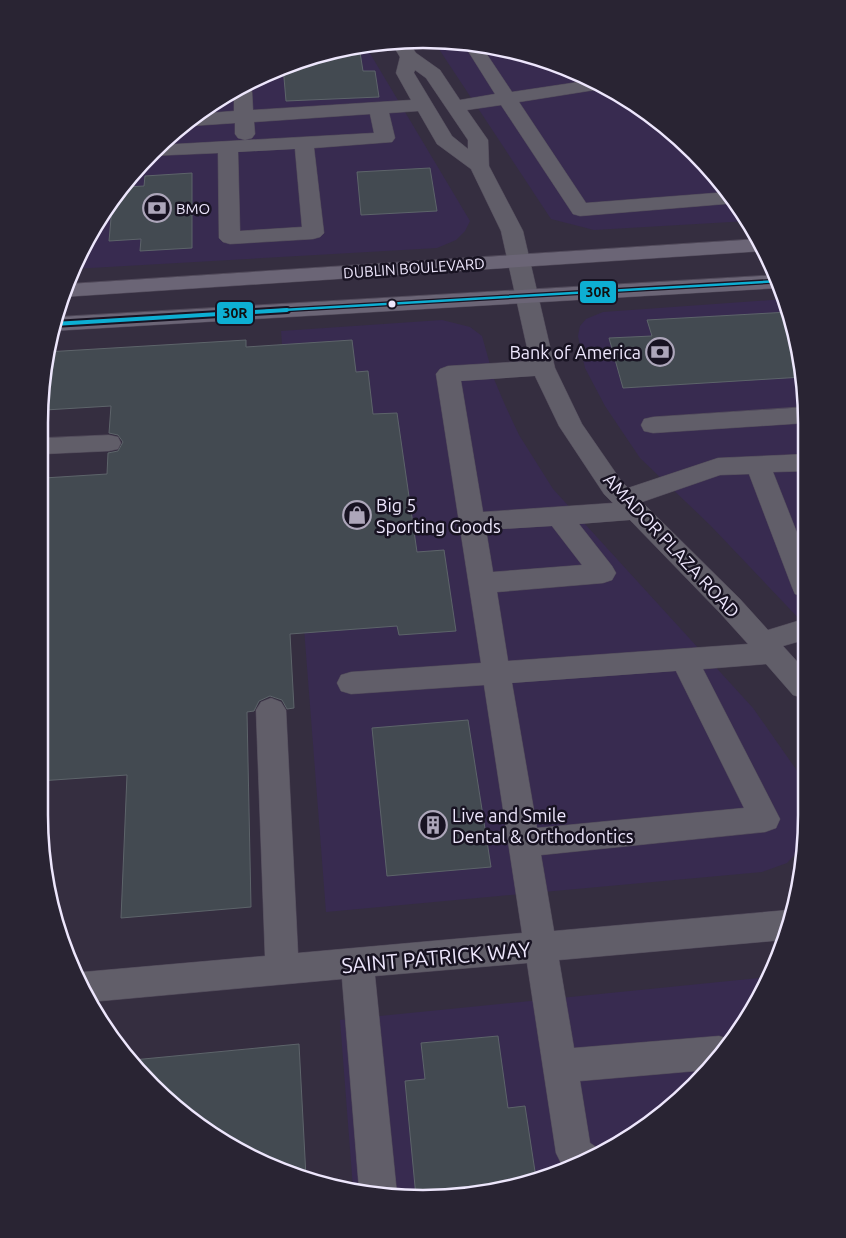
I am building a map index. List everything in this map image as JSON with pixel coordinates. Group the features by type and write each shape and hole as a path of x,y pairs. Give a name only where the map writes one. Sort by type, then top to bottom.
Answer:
{"main road":[{"name":"DUBLIN BOULEVARD","path":"71,291 754,245"},
{"name":"DUBLIN BOULEVARD","path":"61,324 771,281"}],"street":[{"name":"AMADOR PLAZA ROAD","path":"403,48 409,58 433,74 478,140 479,166 512,231 543,368 571,426 613,488 768,647 798,681"},
{"path":"477,52 580,210 724,199"},
{"name":"AMADOR PLAZA ROAD","path":"409,58 404,74 444,140 479,166"},
{"path":"456,106 589,86"},
{"path":"243,94 244,117 236,146 230,238 313,233 304,142"},
{"path":"202,119 423,105"},
{"path":"165,150 385,138 379,109"},
{"path":"543,368 448,374 574,1153 579,1157"},
{"path":"653,425 798,416"},
{"path":"48,446 108,442"},
{"path":"472,522 559,516 630,505 718,467 798,463"},
{"path":"758,465 798,569"},
{"path":"482,583 603,573 559,516"},
{"path":"351,683 684,659 768,647 798,632"},
{"path":"525,843 765,819 684,659"},
{"path":"271,710 282,970"},
{"name":"SAINT PATRICK WAY","path":"89,986 782,926"},
{"path":"357,964 377,1187"},
{"path":"561,1066 714,1053"}],"shaded area":[{"path":"438,48 472,51 520,60 567,76 611,98 652,125 689,157 721,194 740,221 594,230 551,219"},
{"path":"369,52 470,221 465,231 456,240 437,248 81,269 98,235 125,194 157,157 194,125 235,98 279,76 326,60"},
{"path":"778,299 791,350 798,398 798,618 710,525 640,458 605,406 585,368 578,336 580,326 586,319 603,312"},
{"path":"442,320 470,327 482,336 494,379 505,405 519,435 553,489 753,708 798,772 798,840 796,853 787,863 762,872 326,912 281,331"},
{"path":"761,978 735,1024 705,1063 671,1097 632,1127 589,1152 544,1171 496,1183 448,1190 398,1190 353,1183 340,1020"}],"building":[{"path":"360,53 363,71 375,71 379,97 286,101 284,74 302,67"},
{"path":"430,168 437,211 361,215 357,172"},
{"path":"192,173 192,248 140,251 141,239 109,241 111,213 131,187 144,186 145,176"},
{"path":"782,312 795,377 623,388 609,338 652,336 647,320"},
{"path":"246,340 246,347 352,340 356,372 368,371 373,414 397,413 417,552 444,550 456,631 399,635 397,626 290,634 294,708 287,709 282,700 270,696 259,701 254,711 247,712 251,907 121,918 127,775 48,780 48,478 107,474 108,453 118,451 123,442 118,435 109,433 111,406 48,410 55,351"},
{"path":"468,720 491,867 387,876 372,728"},
{"path":"498,1036 508,1108 525,1106 535,1174 472,1187 448,1190 415,1190 405,1081 425,1079 421,1043"},
{"path":"299,1044 306,1172 257,1152 214,1127 175,1097 157,1081 138,1060"}],"transit line":[{"name":"30R","path":"61,324 771,281"}],"place":[{"name":"BMO","path":"157,208"},
{"name":"Bank of America","path":"660,352"},
{"name":"Big 5 Sporting Goods","path":"357,515"},
{"name":"Live and Smile Dental & Orthodontics","path":"433,825"}]}
